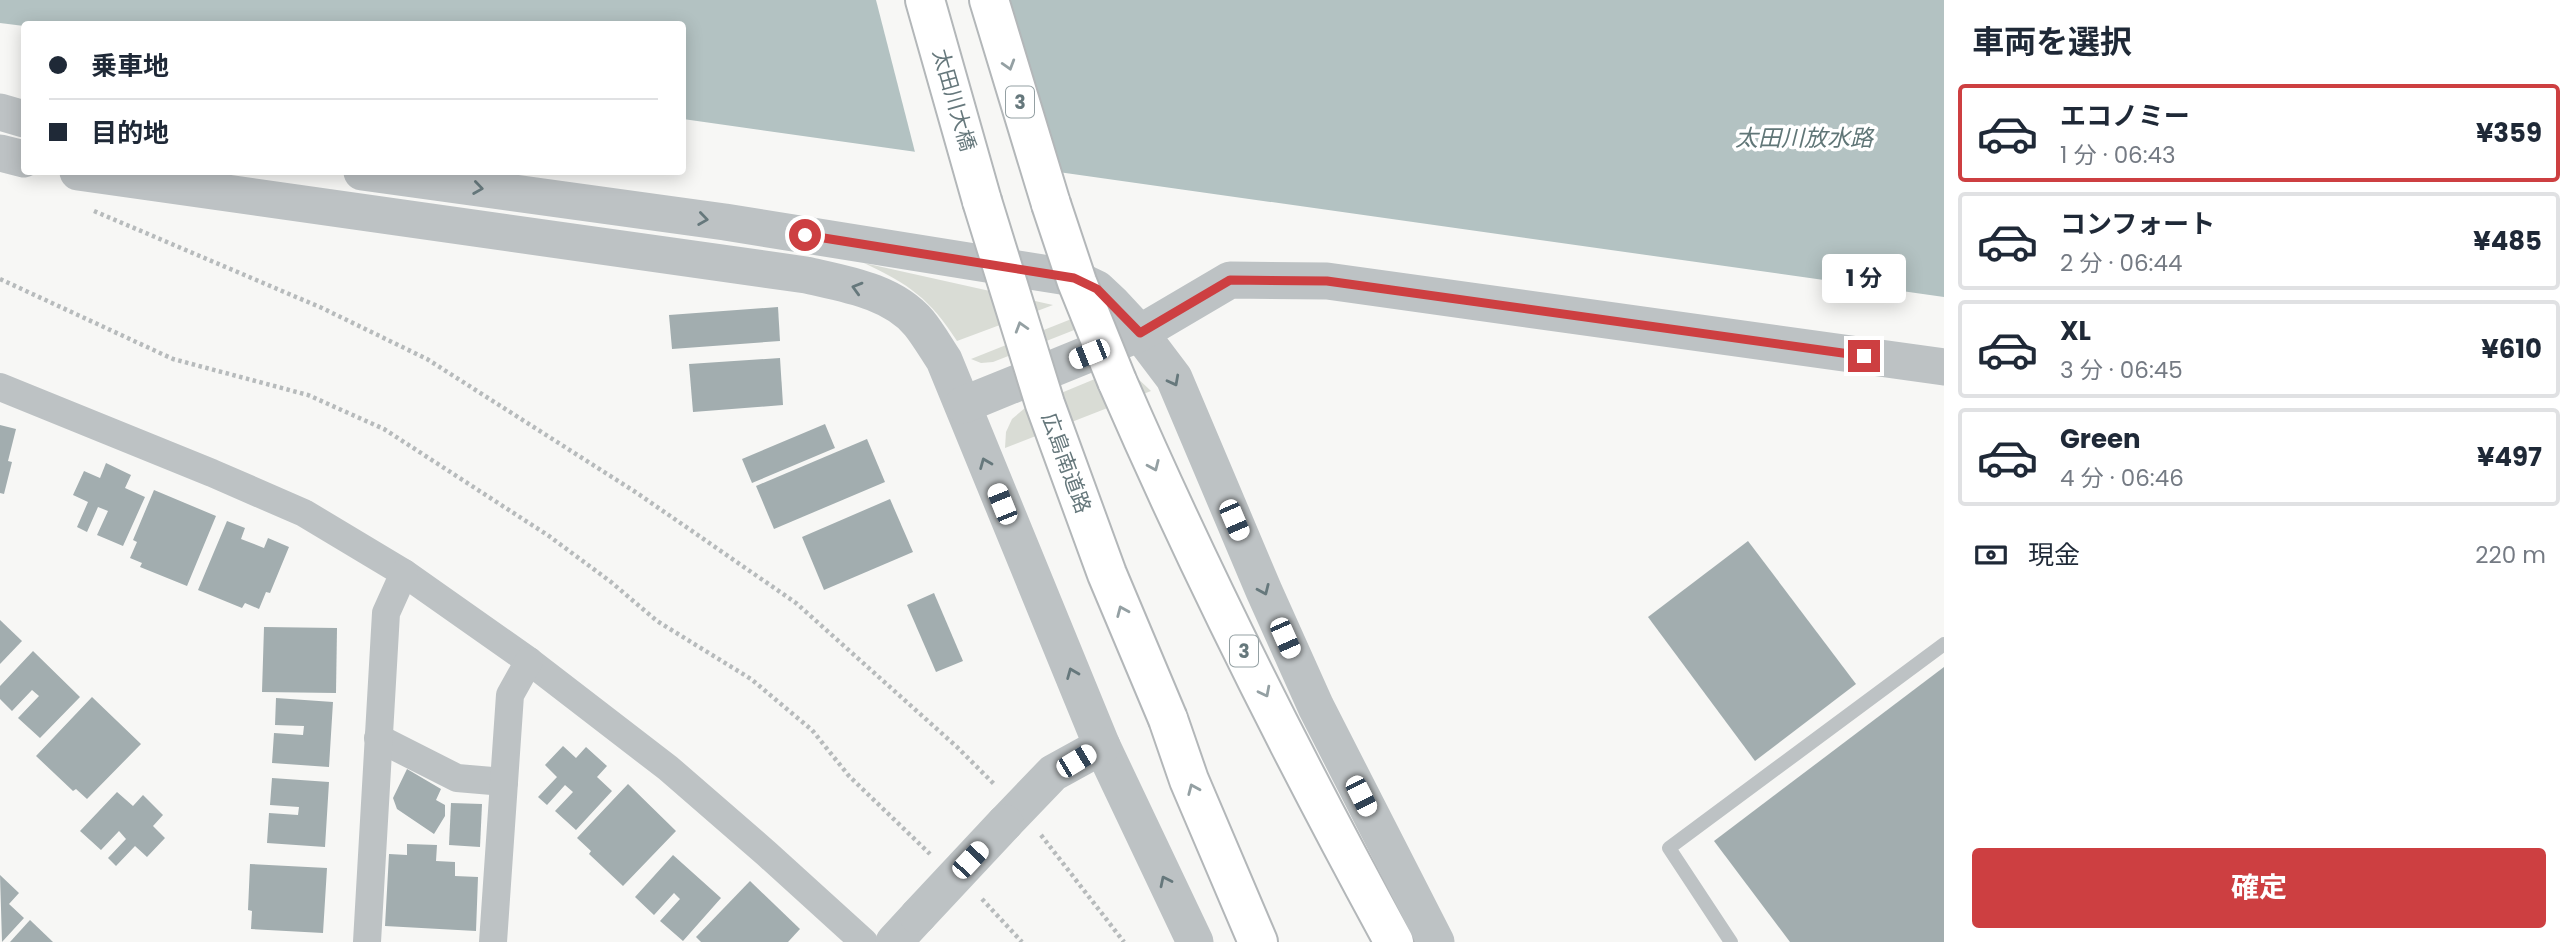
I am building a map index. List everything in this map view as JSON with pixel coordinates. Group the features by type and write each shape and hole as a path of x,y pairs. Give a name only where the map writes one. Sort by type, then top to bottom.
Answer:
{"highway":[{"name":"太田川大橋","path":"925,0 982,201"},
{"name":"3","path":"989,0 1077,282 1117,381 1210,583 1394,942"},
{"name":"広島南道路","path":"982,201 1045,404 1107,574 1168,719 1189,780 1258,942"}],"street":[{"path":"0,112 21,118"},
{"path":"0,153 21,158"},
{"path":"99,175 806,275 863,288 889,300 918,322 944,360 1102,746 1195,942"},
{"path":"384,175 725,222 1074,278 1097,289 1140,333 1174,378 1264,591 1317,707 1436,942"},
{"path":"963,405 1140,333 1230,280 1327,281 1944,367"},
{"path":"0,387 304,513 404,573 529,661 668,768 864,942"},
{"path":"367,942 386,613 404,573"},
{"path":"493,942 510,695 529,661"},
{"path":"378,738 457,778 503,782"},
{"path":"906,929 1053,772 1102,746"}],"lane":[{"path":"1731,942 1670,848 1944,644"}],"path":[{"path":"91,210 321,307 426,359 625,486 796,603 957,747 1012,816 1124,942"},
{"path":"0,279 173,359 308,395 384,429 549,536 611,582 657,621 751,679 813,730 849,776 932,855"},
{"path":"978,897 1021,942"}],"shaded area":[{"path":"864,263 1053,305 957,341 928,303 894,278"},
{"path":"1079,316 1097,321 993,362 981,363 971,359"},
{"path":"1134,375 1151,391 1005,448 1006,432 1012,419 1025,408 1102,376"}],"water":[{"name":"太田川放水路","path":"0,0 1944,0 1944,297 686,119 686,21 21,21 21,26 0,23"}],"pier":[{"path":"876,0 999,0 1053,175 916,156"}],"building":[{"path":"778,307 780,341 672,349 669,315"},
{"path":"780,358 783,405 693,412 689,364"},
{"path":"825,424 835,448 752,483 742,459"},
{"path":"0,425 16,429 4,494 0,493"},
{"path":"867,439 885,482 774,529 756,486"},
{"path":"106,463 131,475 125,488 145,497 123,546 97,535 108,511 98,507 87,532 77,527 88,502 73,495 84,471 100,478"},
{"path":"154,490 216,516 187,586 140,567 142,563 130,558 137,542 133,540"},
{"path":"890,499 913,552 824,590 802,537"},
{"path":"227,521 245,528 241,539 264,548 268,538 289,547 270,593 266,592 259,609 245,603 242,608 198,590"},
{"path":"1748,541 1856,684 1755,761 1648,617"},
{"path":"934,593 963,661 936,672 907,605"},
{"path":"0,620 22,641 0,664"},
{"path":"264,627 337,628 336,693 262,692"},
{"path":"33,651 80,697 40,738 18,718 39,696 32,690 12,711 0,699 0,686"},
{"path":"1944,667 1944,942 1790,942 1714,841"},
{"path":"92,697 141,744 87,799 76,789 73,791 36,756"},
{"path":"276,698 333,702 329,767 272,763 274,733 303,735 304,726 275,725"},
{"path":"563,746 576,758 586,747 607,766 597,777 612,791 576,830 555,811 573,792 565,785 547,805 538,797 557,777 545,765"},
{"path":"407,769 441,789 436,800 445,805 445,816 434,834 397,809 393,798"},
{"path":"272,778 329,782 325,847 267,843 269,813 298,815 299,807 270,805"},
{"path":"628,784 676,831 623,886 589,854 591,851 577,838"},
{"path":"117,792 133,806 143,795 163,815 153,826 165,838 147,857 135,846 116,866 108,858 126,839 119,831 101,850 80,831"},
{"path":"451,803 482,804 480,847 449,845"},
{"path":"407,844 437,845 436,861 455,862 455,876 478,877 476,931 385,926 389,854 407,855"},
{"path":"673,855 721,898 683,941 660,921 680,899 674,893 654,915 635,897"},
{"path":"250,864 327,868 323,933 251,929 252,911 248,910"},
{"path":"0,875 19,893 9,904 24,918 2,942"},
{"path":"750,881 800,929 788,942 701,942 696,937"},
{"path":"30,920 53,942 10,942"}],"route":[{"path":"805,235 1074,278 1097,289 1140,333 1230,280 1327,281 1864,356"}]}
